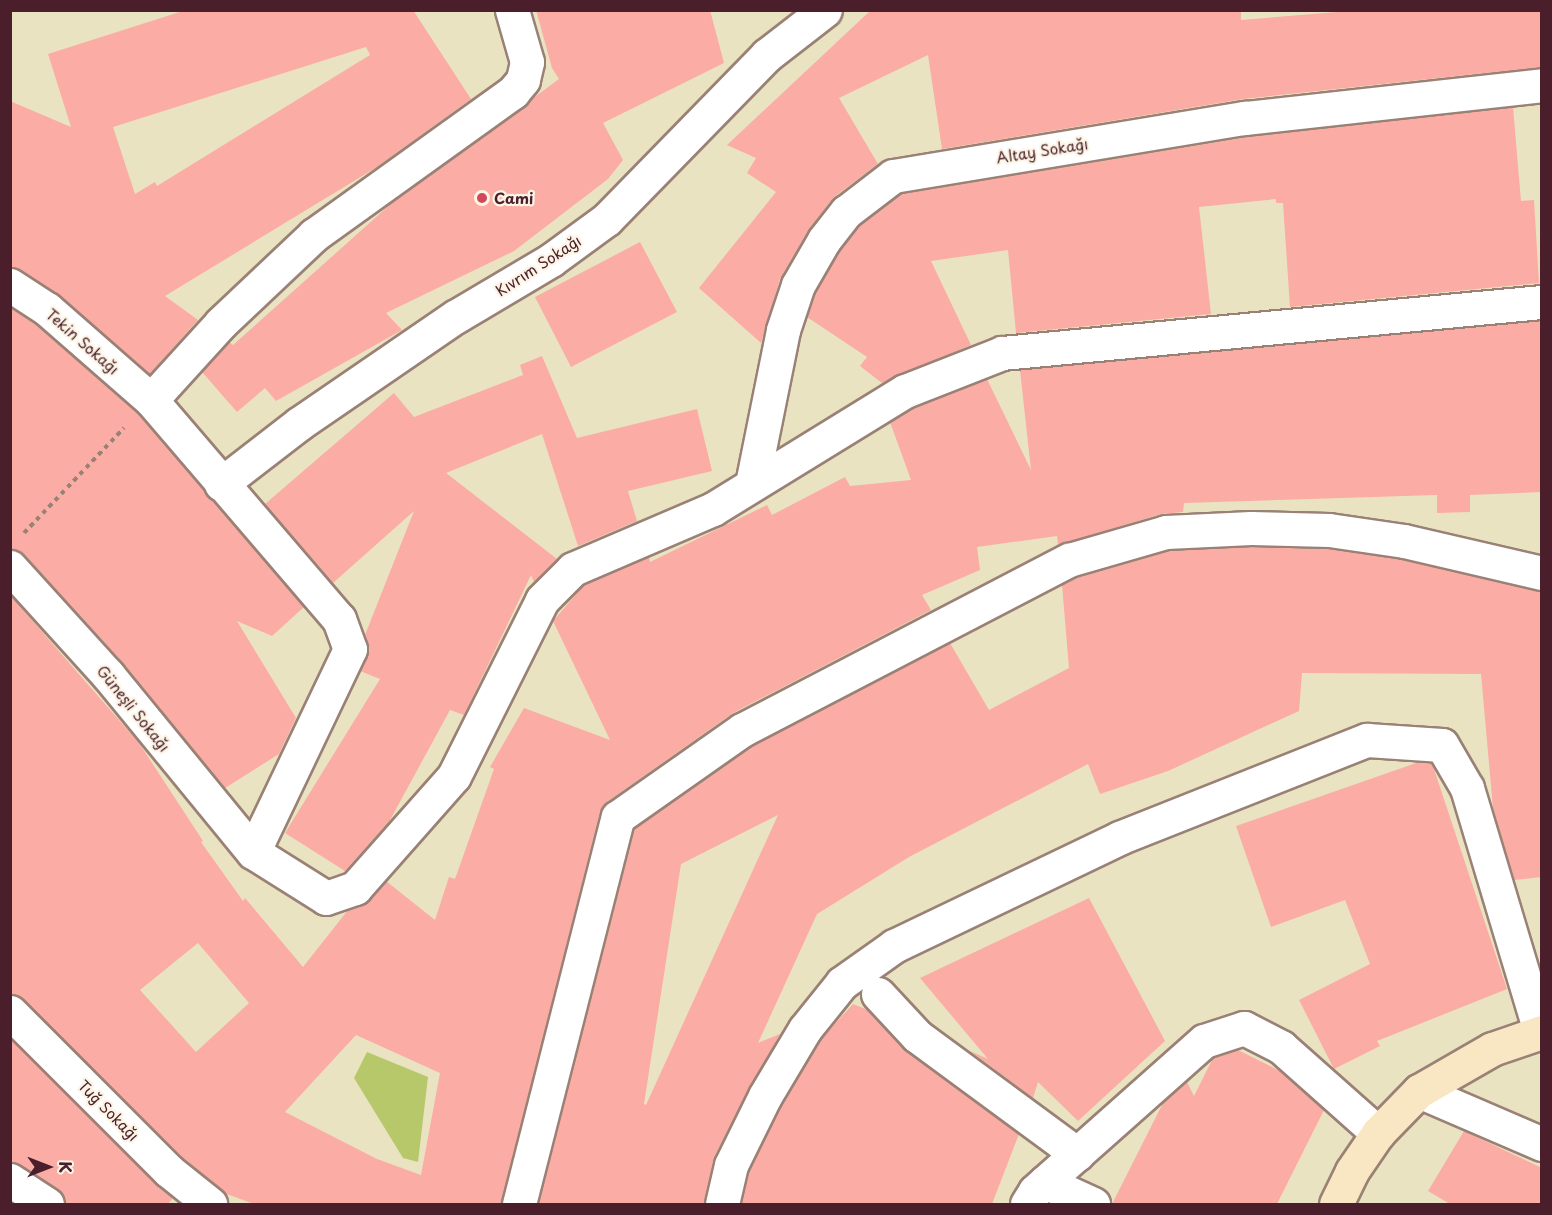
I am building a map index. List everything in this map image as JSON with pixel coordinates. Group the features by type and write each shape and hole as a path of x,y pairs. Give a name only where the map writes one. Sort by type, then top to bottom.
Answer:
{"main road":[{"path":"1340,1203 1378,1133 1419,1091 1491,1049 1541,1032"}],"street":[{"path":"152,400 221,322 314,236 513,92 523,80 527,62 512,10"},
{"name":"Kıvrım Sokağı","path":"221,484 300,423 454,317 551,260 607,219 760,63 825,10"},
{"name":"Altay Sokağı","path":"752,484 783,330 798,285 824,240 846,212 893,176 1245,118 1542,85"},
{"name":"Tekin Sokağı","path":"10,285 47,309 152,400 221,484 339,619 350,649 253,852"},
{"path":"752,484 905,391 1002,353 1542,302"},
{"name":"Güneşli Sokağı","path":"15,553 108,675 253,852 326,898 355,888 454,776 542,600 573,569 713,509 752,484"},
{"path":"519,1204 618,817 742,730 1069,560 1166,532 1251,528 1329,530 1404,541 1542,573"},
{"path":"722,1204 731,1165 765,1096 805,1029 842,983 894,945 1119,838 1367,740 1442,744 1467,788 1541,1032"},
{"path":"878,994 917,1036 1077,1154"},
{"name":"Tuğ Sokağı","path":"10,1012 170,1171 210,1204"},
{"path":"1036,1193 1204,1041 1244,1028 1281,1047 1378,1133"},
{"path":"1419,1091 1542,1144"},
{"path":"10,1180 47,1204"},
{"path":"1036,1193 1093,1204"}],"path":[{"path":"15,553 152,400"}],"green space":[{"path":"367,1052 428,1077 418,1162 403,1158 354,1078"}],"building":[{"path":"186,10 413,10 471,99 377,167 165,296 198,320 150,374 59,295 10,266 10,101 71,127 48,54","holes":["366,47 370,55 157,186 155,182 135,194 113,127"]},
{"path":"536,10 710,10 724,63 603,123 623,160 608,179 514,251 386,313 402,330 276,401 265,388 237,412 202,372 229,342 233,345 393,202 559,79 552,68"},
{"path":"871,10 1241,10 1241,20 1361,10 1542,10 1542,67 1243,99 942,149 928,55 839,98 878,164 834,197 808,231 780,279 761,343 699,288 776,192 747,173 756,158 727,145"},
{"path":"1513,107 1521,201 1534,200 1539,283 1290,307 1283,203 1276,203 1276,199 1199,207 1211,314 1016,333 1008,250 931,261 971,345 882,383 860,366 867,357 807,317 815,293 840,251 859,225 901,194 1248,137"},
{"path":"640,242 677,312 571,367 535,297"},
{"path":"10,308 36,324 138,413 304,607 272,636 237,621 296,718 279,754 225,788 122,662 24,554 10,549"},
{"path":"1541,321 1542,492 1470,495 1470,512 1437,513 1437,495 1184,503 1183,512 1161,514 1058,545 1057,536 977,547 980,570 922,595 931,610 733,713 607,802 600,812 501,1204 254,1204 224,1193 182,1157 23,999 10,994 10,595 139,743 203,841 201,842 243,901 245,898 303,967 348,910 369,901 386,881 435,920 449,877 455,879 494,769 490,767 524,708 610,740 553,621 584,585 649,557 650,562 767,505 772,515 845,477 850,486 911,480 890,422 913,408 987,379 1031,470 1020,370","holes":["198,943 249,1003 196,1052 140,990","356,1035 440,1073 421,1175 377,1159 285,1112"]},
{"path":"542,356 577,438 697,409 712,471 628,491 637,521 578,546 542,434 446,473 557,559 534,582 531,575 464,715 450,710 389,822 345,871 285,833 380,679 360,671 369,650 365,635 414,511 333,583 265,504 394,393 414,417 523,375 520,365"},
{"path":"1251,547 1327,549 1401,559 1542,591 1542,877 1514,880 1493,808 1481,674 1302,673 1299,711 1168,771 1100,794 1088,764 909,857 817,914 758,1043 780,1034 714,1157 704,1204 538,1204 634,828 752,746 950,643 989,710 1069,668 1062,585 1076,578 1169,551","holes":["778,815 646,1105 644,1104 681,864"]},
{"path":"1419,762 1431,763 1434,769 1507,989 1377,1041 1380,1046 1334,1069 1299,1000 1370,964 1345,900 1271,927 1236,826"},
{"path":"1089,898 1165,1041 1078,1121 1038,1082 1033,1098 970,1051 988,1059 920,978"},
{"path":"853,1004 868,1010 906,1051 1019,1134 992,1204 741,1204 749,1171 781,1105 820,1040"},
{"path":"10,1039 173,1198 168,1204 66,1204 57,1188 10,1161"},
{"path":"1238,1050 1280,1071 1324,1110 1277,1204 1112,1204 1163,1103 1187,1082 1194,1096 1213,1058"},
{"path":"1464,1131 1542,1168 1542,1204 1450,1204 1428,1191"}],"place":[{"name":"Cami","path":"482,198"}]}
